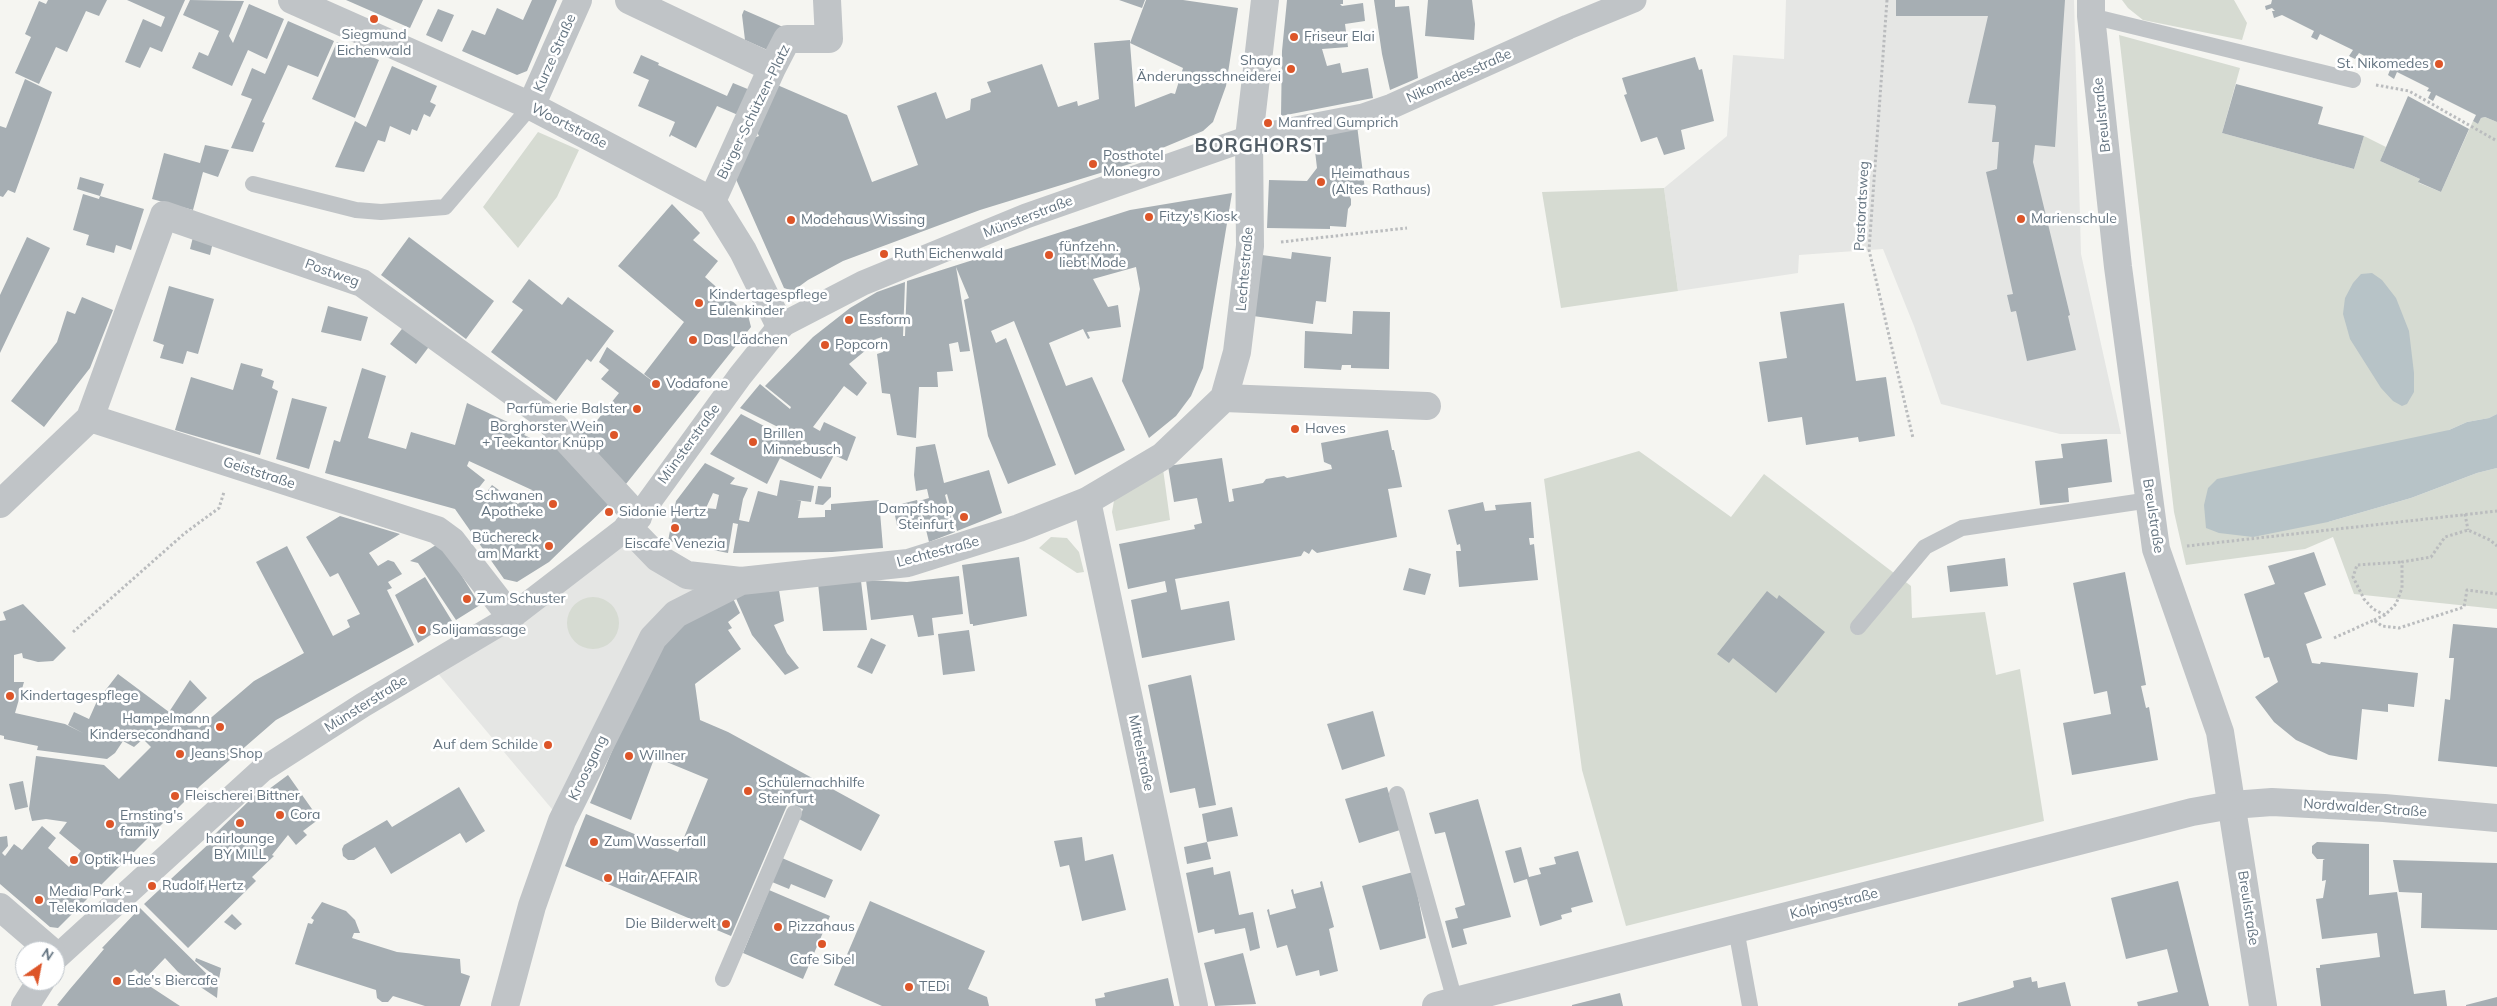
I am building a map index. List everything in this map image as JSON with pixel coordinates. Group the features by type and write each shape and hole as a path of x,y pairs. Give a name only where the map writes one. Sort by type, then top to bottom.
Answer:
{"street":[{"name":"Woortstraße","path":"292,0 531,106 712,201"},
{"name":"Kurze Straße","path":"531,106 578,0"},
{"path":"629,0 772,68"},
{"name":"Bürger-Schützen-Platz","path":"712,201 772,68 788,39 829,39 827,0"},
{"path":"1249,138 1265,0"},
{"name":"Nikomedesstraße","path":"1249,138 1363,116 1392,106 1568,27 1634,0"},
{"name":"Breulstraße","path":"2091,8 2118,267 2156,549 2220,732 2263,1006"},
{"name":"Lechtestraße","path":"633,522 658,558 687,575 741,581 908,563 1019,528 1088,501 1163,456 1224,398 1236,352 1250,246 1249,138"},
{"name":"Münsterstraße","path":"65,946 262,770 363,705 511,617 633,522 688,444 780,326 862,283 1026,216 1249,138"},
{"path":"712,201 743,251 780,326"},
{"name":"Postweg","path":"90,418 164,215 362,283 543,414 633,522"},
{"path":"1224,398 1427,406"},
{"path":"0,504 90,418"},
{"name":"Geiststraße","path":"90,418 437,530 452,541 511,617"},
{"name":"Mittelstraße","path":"1088,501 1194,1006"},
{"name":"Kroosgang","path":"505,1006 532,906 562,821 653,638 676,614 741,581"},
{"name":"Nordwalder Straße","path":"2232,805 2272,802 2384,808 2497,818"},
{"name":"Kolpingstraße","path":"1446,1004 2192,812 2232,805"},
{"path":"0,907 37,941"},
{"path":"25,1006 35,991"}],"lane":[{"path":"2091,8 2353,80"},
{"path":"253,184 356,210 381,212 445,207 531,106"},
{"path":"1858,627 1925,547 1962,528 2150,500"},
{"path":"1397,794 1446,1004"},
{"path":"723,979 794,813"},
{"path":"1736,929 1750,1006"}],"path":[{"name":"Pastoratsweg","path":"1887,0 1869,250 1913,438"},
{"path":"2353,80 2409,91 2497,141"},
{"path":"1250,246 1407,228"},
{"path":"73,632 185,533 219,508 232,464"},
{"path":"2156,549 2497,511"},
{"path":"2465,514 2468,530"},
{"path":"2385,615 2373,609 2364,599 2353,577 2357,565 2402,562 2431,557 2445,537 2468,530 2490,540 2497,546"},
{"path":"2334,638 2363,623 2385,615 2396,604 2402,588 2402,562"},
{"path":"2374,620 2382,626 2399,628 2464,607 2467,590 2497,594"}],"shaded area":[{"path":"1786,0 2074,0 2081,254 2121,434 2060,434 1941,404 1914,326 1883,249 1799,255 1798,273 1678,291 1664,188 1727,136 1733,55 1784,59"},
{"path":"2122,0 2234,0 2247,23 2242,40 2143,20 2128,8"},
{"path":"2119,35 2240,68 2222,133 2354,169 2364,136 2386,147 2380,161 2420,179 2419,183 2441,192 2473,121 2478,124 2481,118 2485,117 2497,122 2497,414 2489,418 2467,422 2449,430 2328,522 2411,498 2477,473 2497,468 2497,609 2354,594 2333,537 2305,549 2186,565 2174,512"},
{"path":"538,132 579,150 557,197 518,248 483,207"},
{"path":"1664,188 1678,291 1561,308 1542,192"},
{"path":"2372,273 2382,280 2396,298 2409,331 2414,373 2414,392 2407,404 2402,406 2393,401 2381,388 2350,339 2343,314 2345,298 2353,283 2361,274"},
{"path":"2497,414 2497,468 2477,473 2411,498 2328,522 2253,537 2219,533 2206,528 2204,505 2208,488 2217,479 2449,430 2467,422 2489,418"},
{"path":"1639,451 1731,517 1764,474 1911,586 1912,618 1985,612 1996,675 2020,669 2044,821 1626,926 1582,770 1544,479"},
{"path":"1163,469 1170,520 1116,531 1112,512 1115,495"},
{"name":"Auf dem Schilde","path":"628,527 658,558 741,581 676,614 562,821 430,664"},
{"path":"1051,537 1067,538 1079,552 1084,572 1077,573 1039,548"},
{"path":"593,597 603,599 611,605 617,613 619,623 617,633 611,641 603,647 593,649 583,647 575,641 569,633 567,623 569,613 575,605 583,599"}],"building":[{"path":"48,0 107,0 99,16 86,11 67,52 56,47 39,84 15,73 31,37 25,34 39,1 46,4"},
{"path":"127,0 185,0 162,52 150,47 140,68 125,62 143,19 161,27 165,17"},
{"path":"190,0 244,1 229,36 233,43 249,4 284,19 267,59 248,50 232,86 192,68 199,52 208,56 219,31 183,15"},
{"path":"346,0 423,0 410,28"},
{"path":"532,0 557,0 527,71 517,75 462,51 472,30 485,35 497,8 523,20"},
{"path":"1119,0 1145,0 1142,8"},
{"path":"1146,0 1183,0 1238,8 1226,86 1213,122 1203,131 1148,154 1149,158 980,210 843,261 808,280 793,291 784,288 735,177 751,139 759,136 756,130 775,84 847,115 872,182 918,165 897,106 936,92 946,119 970,110 971,99 991,92 987,82 1042,64 1058,107 1077,101 1078,106 1099,99 1094,43 1130,40 1130,43","holes":["1130,43 1183,68 1175,94 1171,93 1135,107"]},
{"path":"1287,0 1343,0 1343,4 1340,4 1342,6 1363,3 1365,21 1345,24 1348,47 1322,49 1327,66 1340,63 1342,73 1368,68 1373,98 1281,116 1282,51"},
{"path":"1374,0 1395,0 1395,7 1409,6 1418,78 1390,90 1382,54"},
{"path":"1428,0 1472,0 1475,24 1474,40 1425,36"},
{"name":"Marienschule","path":"1896,0 2065,0 2055,147 2035,145 2033,162 2070,315 2068,316 2076,350 2027,361 2016,311 2011,312 2007,295 2013,294 1986,172 1997,169 1999,142 1992,142 1996,107 1995,105 1968,103 1988,16 1896,16"},
{"name":"St. Nikomedes","path":"2272,0 2497,0 2497,122 2485,117 2481,118 2478,124 2473,121 2476,115 2436,95 2433,101 2428,98 2431,92 2427,91 2429,88 2397,72 2394,79 2388,75 2390,70 2359,53 2355,59 2349,56 2353,50 2320,34 2317,40 2311,37 2314,31 2282,15 2274,18 2272,11 2275,11 2272,8 2266,10 2265,6 2271,4"},
{"path":"438,9 454,15 442,42 426,35"},
{"path":"744,10 783,27 772,52 745,40 742,15"},
{"path":"288,21 334,41 318,77 288,65 262,122 265,123 253,152 231,148 252,99 241,95 252,68 265,74"},
{"path":"337,42 379,60 355,118 312,99"},
{"path":"641,55 659,63 658,65 727,96 733,83 750,90 738,115 717,106 696,148 671,135 669,136 675,122 638,106 649,80 633,73"},
{"path":"1695,57 1699,70 1702,69 1714,121 1681,130 1685,149 1664,155 1657,137 1641,142 1624,95 1627,94 1622,78"},
{"path":"392,66 437,86 430,102 436,105 430,117 424,114 417,131 412,129 410,135 390,126 385,142 378,140 364,172 335,167 355,121 366,127"},
{"path":"25,79 52,92 15,193 8,190 3,197 0,196 0,126 6,128"},
{"path":"2236,84 2323,107 2318,124 2364,136 2354,169 2222,133"},
{"path":"2408,96 2469,129 2441,192 2418,182 2420,179 2380,161"},
{"path":"1357,125 1365,190 1347,192 1351,199 1351,205 1348,209 1346,227 1330,226 1330,229 1267,228 1269,180 1307,181 1317,168 1313,134"},
{"path":"205,145 229,150 218,177 203,172 193,210 152,199 164,153 200,163"},
{"path":"80,177 104,184 100,196 77,189"},
{"path":"1232,193 1203,368 1191,396 1176,416 1149,438 1122,381 1140,289 1136,267 1093,279 1108,307 1118,305 1121,327 1087,332 1090,338 1088,339 1083,329 1049,343 1066,386 1092,377 1125,450 1075,475 1014,321 991,331 996,343 1006,338 1056,465 1008,484 988,436 964,300 969,298 956,267 970,351 960,352 958,342 949,344 953,371 937,372 938,387 919,387 916,438 897,435 890,394 882,393 877,354 883,352 882,337 876,339 877,341 849,364 867,383 857,396 844,386 813,427 820,431 824,422 856,437 847,461 834,455 821,479 780,458 767,484 710,454 741,414 789,439 792,434 740,408 760,384 790,409 791,407 765,386 813,337 850,308 877,292 905,282 903,336 905,336 907,281 1130,210"},
{"path":"83,194 99,199 100,196 144,209 131,250 116,245 114,253 86,245 89,235 73,230"},
{"path":"672,204 700,233 693,240 718,261 705,277 748,315 751,327 622,489 577,435 586,423 591,428 619,393 601,379 609,370 599,362 607,347 663,389 644,374 684,322 618,266"},
{"path":"27,237 50,248 0,353 0,295"},
{"path":"193,237 213,242 210,255 190,249"},
{"path":"409,237 494,301 466,339 381,275"},
{"path":"1292,252 1331,257 1326,302 1316,301 1313,324 1253,316 1262,255 1291,259"},
{"path":"529,279 562,305 568,297 614,331 591,362 587,359 556,401 491,352 523,310 512,302"},
{"path":"169,286 214,299 198,354 187,351 183,364 160,358 164,345 153,341"},
{"path":"82,297 113,310 90,368 44,427 11,401 57,342 67,311 75,314"},
{"path":"1844,303 1856,381 1886,377 1895,436 1859,442 1858,437 1806,445 1802,417 1768,422 1759,362 1787,358 1780,312"},
{"path":"328,306 368,317 361,341 321,332"},
{"path":"1353,311 1390,312 1389,369 1351,368 1351,365 1342,365 1341,370 1304,368 1305,331 1352,334"},
{"path":"405,325 431,344 416,364 390,344"},
{"path":"241,363 263,369 261,376 274,381 272,388 278,391 260,455 175,430 191,377 233,390"},
{"path":"362,368 386,376 368,438 406,449 411,432 455,445 467,403 527,431 524,435 550,447 553,443 612,501 549,562 517,582 504,579 455,509 325,473 334,440 340,442","holes":["469,461 532,490 518,504 492,485 481,500 473,495 485,480 467,466"]},
{"path":"292,398 327,407 309,469 276,459"},
{"path":"1388,430 1402,487 1388,489 1397,537 1317,553 1312,549 1309,554 1304,551 1301,556 1175,579 1181,610 1229,601 1235,640 1142,658 1131,600 1167,592 1165,581 1128,589 1119,544 1195,529 1194,525 1202,523 1197,498 1174,502 1168,466 1222,458 1229,502 1234,501 1232,489 1263,483 1266,479 1284,476 1287,478 1332,469 1331,465 1324,462 1321,443"},
{"path":"2107,439 2112,482 2068,488 2069,502 2040,505 2035,461 2063,458 2061,444"},
{"path":"935,444 944,483 989,470 1002,513 957,531 947,494 945,495 955,532 929,542 919,501 929,498 927,489 916,491 914,475 916,447"},
{"path":"705,463 735,478 730,484 748,488 743,499 739,520 749,522 758,491 777,496 780,480 814,486 811,502 796,500 801,501 798,518 825,517 825,510 831,510 831,504 879,500 883,548 832,552 733,553 738,524 733,523 728,553 668,541 676,501","holes":["713,493 719,495 716,509 706,508"]},
{"path":"818,486 831,487 831,497 823,505 815,504"},
{"path":"917,500 923,524 898,530 893,506"},
{"path":"1483,502 1485,511 1496,510 1495,505 1531,502 1534,538 1529,538 1530,545 1534,544 1538,580 1459,587 1456,551 1461,551 1460,544 1457,545 1448,510"},
{"path":"340,516 400,534 369,553 378,566 388,560 394,562 402,574 388,582 392,588 387,590 414,645 276,720 200,786 58,928 50,927 0,884 0,837 7,836 8,846 2,853 5,856 14,844 22,850 42,826 56,838 48,848 69,867 81,851 59,833 67,822 46,819 32,821 29,809 36,756 104,765 119,779 151,747 143,739 134,747 123,741 115,753 107,759 37,750 38,746 4,739 4,736 0,735 0,621 6,620 3,612 23,604 66,648 53,661 38,662 23,658 22,653 14,655 14,682 24,682 15,713 65,724 83,733 68,725 74,712 89,719 97,701 118,674 169,712 190,680 207,698 190,714 198,723 196,725 199,728 254,681 304,653 256,562 287,546 333,636 350,627 347,620 360,614 338,573 330,577 306,537"},
{"path":"436,545 445,549 480,605 456,620 418,563 410,561"},
{"path":"2314,552 2326,585 2304,593 2322,638 2306,644 2312,663 2320,664 2321,662 2418,673 2414,707 2388,704 2388,712 2362,709 2357,760 2329,755 2296,740 2274,722 2255,697 2278,682 2269,657 2264,658 2244,594 2275,584 2268,566"},
{"path":"1019,557 1027,616 973,626 973,624 970,624 962,565"},
{"path":"2005,558 2008,586 1950,592 1947,566"},
{"path":"1409,568 1431,574 1425,595 1403,590"},
{"path":"2125,572 2146,685 2141,686 2146,708 2149,707 2158,760 2072,775 2063,723 2111,714 2107,691 2094,694 2073,583"},
{"path":"959,576 963,614 932,618 934,635 918,637 913,615 871,620 866,580 907,582"},
{"path":"425,577 452,621 418,643 395,595"},
{"path":"861,581 867,630 823,631 818,583"},
{"path":"778,584 784,621 774,625 787,653 799,668 785,675 752,635 731,587"},
{"path":"729,590 740,613 728,622 732,628 728,630 741,649 695,684 700,720 728,732 880,815 861,851 799,819 803,809 788,803 731,936 565,866 586,814 678,852 708,779 657,758 654,759 631,820 590,803 637,692 665,636"},
{"path":"1767,591 1777,599 1779,595 1825,632 1776,693 1733,658 1729,663 1717,654"},
{"path":"2453,624 2497,628 2497,767 2438,761 2445,699 2450,700 2454,658 2449,658"},
{"path":"969,630 975,671 943,675 938,634"},
{"path":"871,638 886,645 872,674 857,667"},
{"path":"1191,675 1216,805 1199,808 1195,788 1170,793 1148,685"},
{"path":"1373,711 1385,756 1342,770 1327,724"},
{"path":"288,775 319,819 303,831 307,835 296,845 288,835 272,855 274,856 252,877 256,881 188,948 144,904 214,839 213,836 255,795 257,798"},
{"path":"23,781 28,807 15,810 9,784"},
{"path":"459,787 485,831 466,843 460,833 391,874 375,847 354,860 348,860 343,856 342,849 344,845 387,820 392,827"},
{"path":"1387,787 1400,830 1359,843 1345,799"},
{"path":"1478,799 1511,917 1463,929 1467,944 1452,948 1445,921 1458,918 1455,908 1465,905 1445,832 1435,834 1429,813"},
{"path":"1232,807 1238,836 1207,842 1202,814"},
{"path":"1082,837 1085,861 1113,854 1126,910 1082,921 1069,865 1060,867 1054,841"},
{"path":"1207,842 1211,859 1187,864 1184,847"},
{"path":"2317,842 2369,844 2369,895 2397,892 2414,994 2445,990 2447,1006 2321,1006 2316,968 2320,968 2320,965 2380,957 2377,933 2322,939 2316,899 2323,898 2326,880 2322,881 2323,860 2325,859 2317,859 2312,853 2312,846"},
{"path":"1521,847 1529,877 1541,874 1539,868 1556,864 1554,857 1578,851 1593,902 1571,908 1572,912 1561,915 1562,919 1540,926 1527,879 1514,883 1505,851"},
{"path":"782,858 833,880 825,898 791,884 789,889 772,882"},
{"path":"2393,860 2497,863 2497,930 2421,928 2422,893 2399,892"},
{"path":"1213,867 1214,875 1230,871 1239,915 1253,912 1260,948 1250,951 1245,928 1215,934 1214,929 1198,933 1186,873"},
{"path":"1413,872 1426,938 1380,950 1362,886"},
{"path":"1322,881 1334,927 1329,929 1338,971 1320,976 1319,970 1296,976 1287,945 1277,948 1267,910 1269,909 1270,915 1296,908 1291,890 1293,889 1294,894 1321,887 1320,882"},
{"path":"2178,881 2209,1006 2138,1006 2137,1002 2178,992 2167,949 2126,959 2111,898"},
{"path":"769,890 830,916 803,979 743,953"},
{"path":"870,901 985,951 968,989 987,997 989,1006 882,1006 834,985"},
{"path":"322,902 346,911 355,920 360,933 354,933 352,938 397,952 460,959 461,973 470,976 460,1006 425,1006 393,996 388,1002 382,1002 377,998 376,990 295,964 308,923 312,924 314,920 311,918"},
{"path":"140,908 218,985 217,998 178,972 165,958 145,979 135,969 131,973 146,987 148,985 180,1006 57,1005 104,949 102,948"},
{"path":"232,914 242,924 235,930 224,922"},
{"path":"1243,953 1256,1004 1215,1006 1204,963"},
{"path":"196,958 221,968 219,979 195,961"},
{"path":"2031,977 2032,982 2037,981 2038,988 2065,982 2071,1006 1958,1006 1958,1003 2009,989 2014,987 2013,981"},
{"path":"1168,978 1174,1006 1096,1006 1095,999 1105,997 1104,993"},
{"path":"1620,993 1623,1006 1572,1006 1572,1005"},
{"path":"2497,997 2497,1006 2466,1006 2466,1005"}],"place":[{"name":"Siegmund Eichenwald","path":"374,19"},
{"name":"Friseur Elai","path":"1294,37"},
{"name":"St. Nikomedes","path":"2439,64"},
{"name":"Shaya Änderungsschneiderei","path":"1291,69"},
{"name":"Manfred Gumprich","path":"1268,123"},
{"name":"Posthotel Monegro","path":"1093,164"},
{"name":"Heimathaus (Altes Rathaus)","path":"1321,182"},
{"name":"Fitzy's Kiosk","path":"1149,217"},
{"name":"Marienschule","path":"2021,219"},
{"name":"Modehaus Wissing","path":"791,220"},
{"name":"Ruth Eichenwald","path":"884,254"},
{"name":"fünfzehn. liebt Mode","path":"1049,255"},
{"name":"Kindertagespflege Eulenkinder","path":"699,303"},
{"name":"Essform","path":"849,320"},
{"name":"Das Lädchen","path":"693,340"},
{"name":"Popcorn","path":"825,345"},
{"name":"Vodafone","path":"656,384"},
{"name":"Parfümerie Balster","path":"637,409"},
{"name":"Haves","path":"1295,429"},
{"name":"Borghorster Wein + Teekantor Knüpp","path":"614,435"},
{"name":"Brillen Minnebusch","path":"753,442"},
{"name":"Schwanen Apotheke","path":"553,504"},
{"name":"Sidonie Hertz","path":"609,512"},
{"name":"Dampfshop Steinfurt","path":"964,517"},
{"name":"Eiscafe Venezia","path":"675,528"},
{"name":"Büchereck am Markt","path":"549,546"},
{"name":"Zum Schuster","path":"467,599"},
{"name":"Solijamassage","path":"422,630"},
{"name":"Kindertagespflege","path":"10,696"},
{"name":"Hampelmann Kindersecondhand","path":"220,727"},
{"name":"Auf dem Schilde","path":"548,745"},
{"name":"Jeans Shop","path":"180,754"},
{"name":"Willner","path":"629,756"},
{"name":"Schülernachhilfe Steinfurt","path":"748,791"},
{"name":"Fleischerei Bittner","path":"175,796"},
{"name":"Cora","path":"280,815"},
{"name":"hairlounge BY MILL","path":"240,823"},
{"name":"Ernsting's family","path":"110,824"},
{"name":"Zum Wasserfall","path":"594,842"},
{"name":"Optik Hues","path":"74,860"},
{"name":"Hair AFFAIR","path":"608,878"},
{"name":"Rudolf Hertz","path":"152,886"},
{"name":"Media Park - Telekomladen","path":"39,900"},
{"name":"Die Bilderwelt","path":"726,924"},
{"name":"Pizzahaus","path":"778,927"},
{"name":"Cafe Sibel","path":"822,944"},
{"name":"Ede's Biercafe","path":"117,981"},
{"name":"TEDi","path":"909,987"}],"district":[{"name":"BORGHORST","path":"1260,146"}]}
